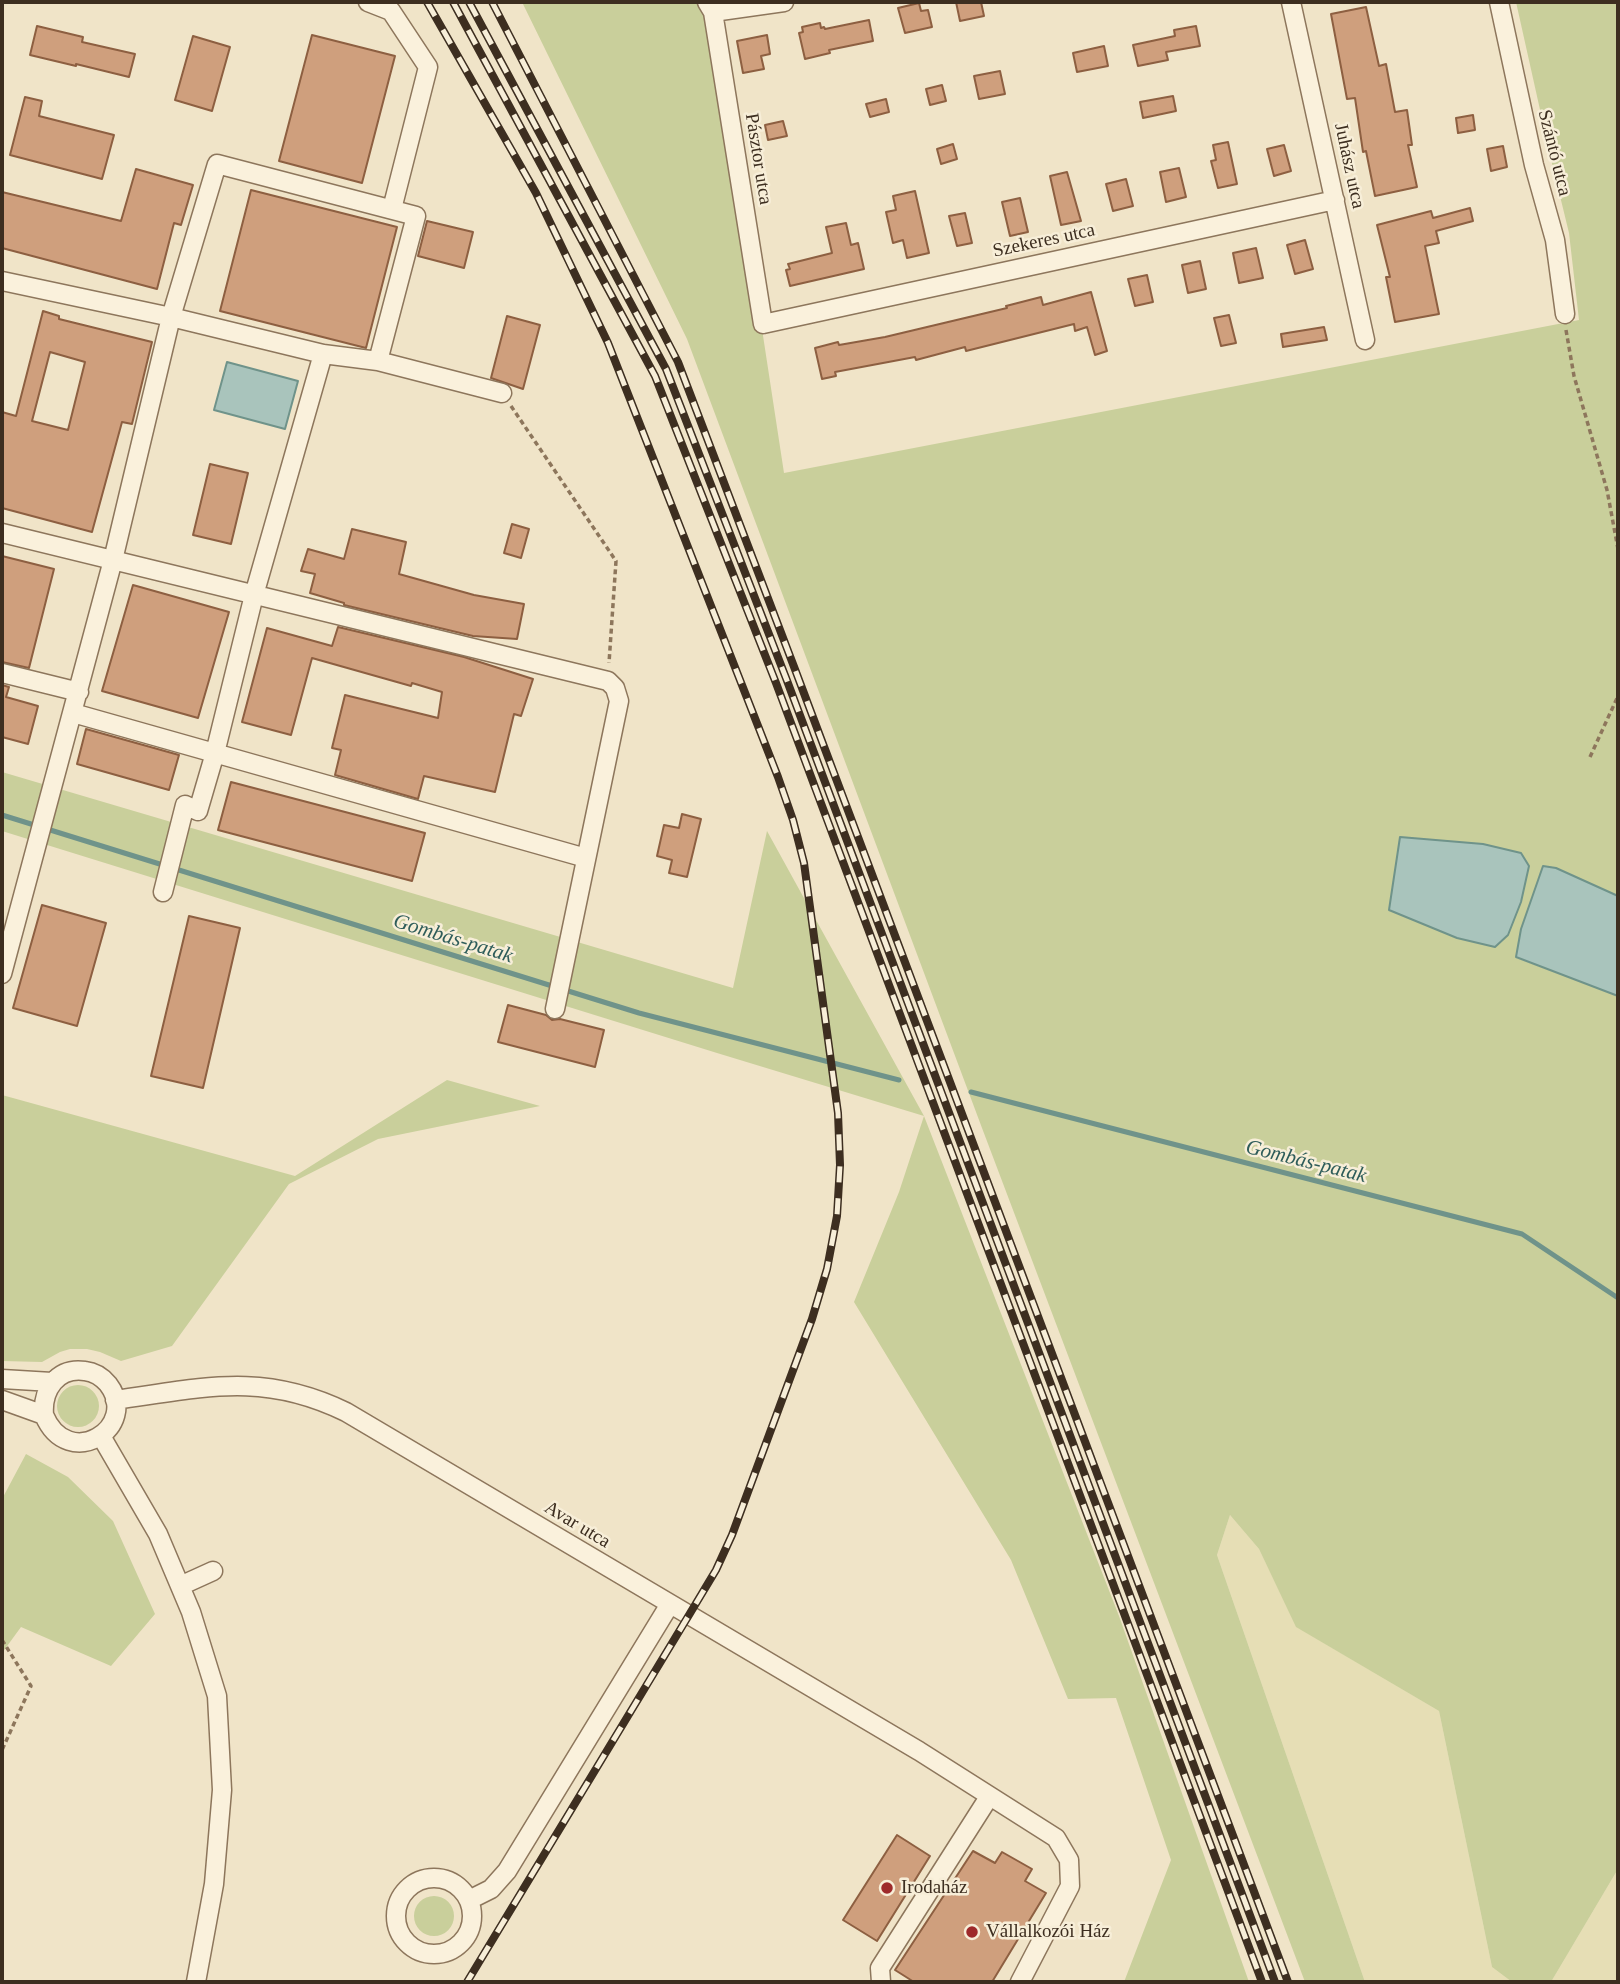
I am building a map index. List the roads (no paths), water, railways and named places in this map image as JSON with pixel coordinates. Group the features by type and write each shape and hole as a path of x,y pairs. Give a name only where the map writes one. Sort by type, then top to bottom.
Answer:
{"street":[{"path":"368,2 391,11 428,67 392,209"},
{"path":"710,7 784,2"},
{"name":"Juhász utca","path":"1291,2 1365,340"},
{"name":"Szántó utca","path":"1499,2 1534,165 1555,240 1564,314"},
{"name":"Pásztor utca","path":"710,7 762,324"},
{"path":"2,974 6,939 39,838 79,692 171,317 217,164 416,216 378,361"},
{"name":"Szekeres utca","path":"762,324 1335,200"},
{"path":"2,281 171,317 323,354 378,361 502,393"},
{"path":"163,892 185,805 198,811 254,595 323,354"},
{"path":"2,533 608,681 615,688 619,701 555,1009"},
{"path":"2,673 79,692"},
{"path":"73,713 586,858"},
{"path":"72,1371 95,1373 111,1389 115,1399 116,1410 108,1429 90,1441 78,1443 56,1435 48,1426 44,1415 43,1403 52,1382 72,1371"},
{"path":"2,1379 52,1382"},
{"name":"Avar utca","path":"115,1399 232,1385 270,1387 310,1396 346,1412 919,1751 1056,1838 1069,1860 1070,1886 1020,1982"},
{"path":"2,1400 44,1415"},
{"path":"101,1436 158,1534 191,1612 217,1696 222,1790 214,1884 196,1982"},
{"path":"180,1586 213,1571"},
{"path":"469,1900 491,1889 507,1871 670,1604"},
{"path":"881,1982 880,1968 989,1797"},
{"path":"440,1878 452,1882 469,1900 472,1913 466,1937 458,1946 447,1952 422,1952 402,1937 397,1926 399,1901 405,1890 415,1882 440,1878"}],"water":[{"path":"227,362 298,381 285,429 214,410"},
{"path":"1400,837 1483,844 1521,853 1529,866 1521,902 1508,935 1495,947 1457,938 1389,910"},
{"path":"1543,866 1556,868 1618,896 1618,996 1516,957 1521,929"}],"waterway":[{"name":"Gombás-patak","path":"2,815 639,1013 899,1080"},
{"name":"Gombás-patak","path":"971,1092 1522,1234 1618,1298"}],"railway":[{"path":"427,2 536,193 608,343 778,777 804,863 838,1113 840,1165 837,1216 827,1269 812,1319 732,1535 716,1570 467,1982"},
{"path":"453,2 655,376 776,683 1262,1982"},
{"path":"469,2 666,369 786,678 1275,1982"},
{"path":"492,2 678,362 1288,1982"}],"place":[{"name":"Irodaház","path":"887,1888"},
{"name":"Vállalkozói Ház","path":"972,1932"}]}
